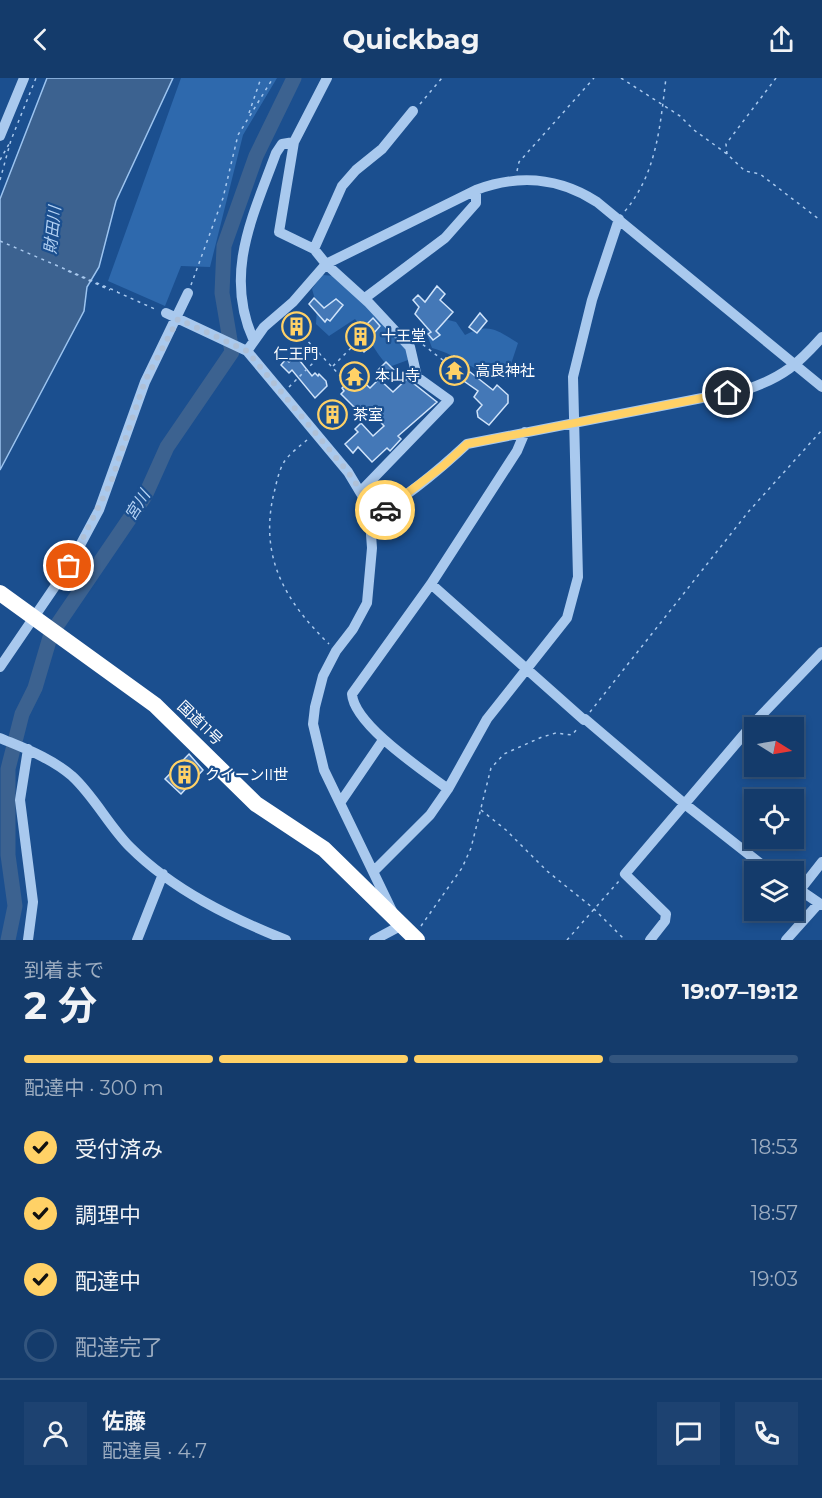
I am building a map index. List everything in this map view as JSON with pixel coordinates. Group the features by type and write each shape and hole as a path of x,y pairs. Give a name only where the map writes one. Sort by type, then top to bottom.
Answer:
{"highway":[{"name":"国道11号","path":"3,595 155,705 256,804 324,849 407,930"}],"street":[{"path":"5,138 24,78"},
{"path":"327,78 294,142 279,232 314,249 326,264 365,298 410,347 417,377 449,400 361,491"},
{"path":"314,249 342,186 356,170 382,149 413,111"},
{"path":"254,341 245,322 241,299 243,243 276,153 282,144 294,142"},
{"path":"245,351 264,327 326,264 476,190 515,179 549,181 566,186 590,198 619,219 822,387"},
{"path":"365,298 445,238 476,203 476,190"},
{"path":"375,870 423,823 448,789 487,719 567,618 575,597 578,578 573,377 592,300 619,219"},
{"path":"0,667 37,618 69,566 99,510 145,381 178,319 188,293"},
{"path":"166,313 245,351 361,491 371,517 372,548 367,603 353,629 336,651 318,688 314,724 324,770 407,930 374,940"},
{"path":"371,517 434,474 467,444 748,389 770,382 796,366 822,338"},
{"path":"448,789 384,740 356,709 352,694 431,584 517,451 525,432"},
{"path":"431,584 526,670 686,805 757,861"},
{"path":"650,940 665,921 666,914 625,874 751,726 822,652"},
{"path":"0,738 46,757 74,778 131,848 163,874 220,912 286,940"},
{"path":"340,803 384,740"},
{"path":"28,750 20,800 33,902 28,940"},
{"path":"804,881 822,862"},
{"path":"137,940 163,874"},
{"path":"786,940 820,904 804,893"}],"path":[{"path":"0,160 5,138 36,78"},
{"path":"248,117 261,78"},
{"path":"188,293 223,198 238,135 273,78"},
{"path":"413,111 442,78"},
{"path":"515,179 519,162 594,78"},
{"path":"621,78 663,105 728,154 745,171 760,174 820,220"},
{"path":"619,219 648,175 656,154 666,78"},
{"path":"728,154 726,144 776,78"},
{"path":"0,180 5,138"},
{"path":"0,241 166,313"},
{"path":"281,312 347,383"},
{"path":"332,367 354,345"},
{"path":"282,394 321,355"},
{"path":"407,930 462,868 471,848 491,768 504,754 542,736 556,733 572,735 749,511 822,430"},
{"path":"315,433 285,461 277,479 268,536 275,566 287,593 309,625 336,651"},
{"path":"480,809 506,830 547,872 593,908 625,940"},
{"path":"567,940 625,874"}],"shaded area":[{"path":"181,78 277,78 243,135 210,267 181,266 165,306 108,281"},
{"path":"322,275 336,276 407,347 408,360 389,367 355,319 329,336 316,324 317,306 312,289"},
{"path":"433,316 456,322 465,335 487,328 504,334 518,343 506,379 486,373 432,348 423,323"}],"water":[{"name":"財田川","path":"47,78 173,78 116,201 99,267 87,287 84,311 0,470 0,199"}],"building":[{"path":"437,286 445,294 440,300 453,312 436,331 440,335 433,340 428,334 431,332 415,314 419,307 413,300 418,295 425,302"},
{"path":"314,298 324,308 336,299 343,305 330,321 327,319 325,322 309,304"},
{"path":"480,313 487,321 477,333 469,327"},
{"name":"十王堂","path":"373,318 380,326 367,341 372,345 364,352 361,348 359,350 347,334 360,322 364,327"},
{"path":"296,356 312,376 315,373 318,376 319,374 326,381 327,386 315,398 292,370 289,373 281,365 286,359 289,362"},
{"path":"454,356 460,361 456,366 465,374 470,372 493,390 497,385 508,395 508,403 489,425 478,417 477,411 482,405 474,397 478,391 455,375 449,382 444,378 448,374 442,363 446,358 450,361"},
{"path":"386,362 395,371 386,379 378,370"},
{"path":"353,377 355,379 358,377 370,388 379,379 393,392 409,377 413,383 437,402 398,436 401,439 390,451 387,448 372,462 358,447 353,453 345,444 358,432 355,429 361,423 373,436 384,426 375,416 369,422 341,394 344,391 342,388"},
{"name":"茶室","path":"330,406 341,417 334,425 323,413"},
{"name":"クイーンII世","path":"189,754 203,770 181,794 165,779"}],"waterway":[{"name":"宮川","path":"8,940 15,906 8,855 8,769 22,714 35,688 51,634 145,496 167,447 232,352 222,293 224,246 256,156 294,78"}],"way so far":[{"path":"69,566 111,482 145,381 178,319 247,351 348,472 361,491 371,517 385,510"}],"place":[{"name":"仁王門","path":"296,327"},
{"name":"十王堂","path":"360,336"},
{"name":"高良神社","path":"454,371"},
{"name":"本山寺","path":"354,376"},
{"name":"茶室","path":"332,415"},
{"name":"クイーンII世","path":"184,775"}],"route":[{"path":"385,510 443,466 467,444 728,393"}]}
